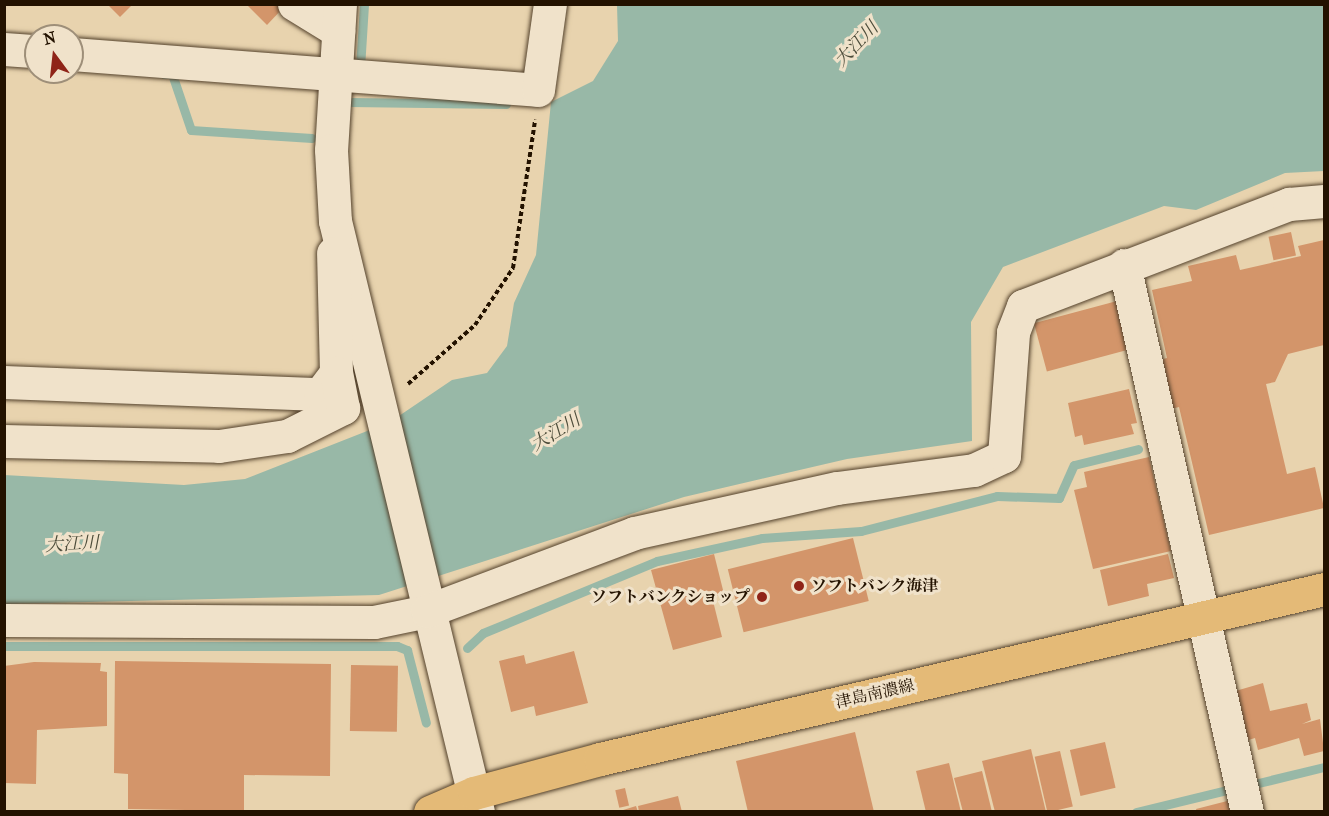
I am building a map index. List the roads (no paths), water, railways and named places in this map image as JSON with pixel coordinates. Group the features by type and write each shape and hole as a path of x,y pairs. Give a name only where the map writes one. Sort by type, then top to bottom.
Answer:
{"main road":[{"name":"津島南濃線","path":"430,812 1200,618 1324,589"}],"street":[{"path":"4,441 219,446 287,436 344,408 336,373 330,293 335,221 331,150 339,18 294,4"},
{"path":"84,55 538,90 550,4"},
{"path":"4,49 24,50"},
{"path":"4,620 374,622 634,532 837,488 992,465 1004,456 1008,442 1013,332 1020,312 1035,299 1289,204 1324,201"},
{"path":"335,221 392,398 426,604 476,802"},
{"path":"1124,265 1200,618 1247,812"},
{"path":"4,382 299,397 320,394 336,373"}],"water":[{"name":"大江川","path":"617,5 1324,5 1324,171 1285,173 1196,210 1164,206 1003,267 971,322 972,441 847,459 684,497 379,595 5,604 4,475 184,485 245,479 390,422 452,380 487,373 507,346 514,303 536,255 551,102 593,81 618,41"}],"waterway":[{"path":"360,68 364,4"},
{"path":"164,74 172,74 191,130 312,138"},
{"path":"349,102 506,104"},
{"path":"467,648 483,633 657,561 762,538 861,531 997,496 1059,498 1074,465 1138,449"},
{"path":"4,646 397,646 407,650 426,723"},
{"path":"1250,785 1324,767"},
{"path":"1136,812 1227,790"}],"place":[{"name":"ソフトバンク海津","path":"799,586"},
{"name":"ソフトバンクショップ","path":"762,597"}]}
